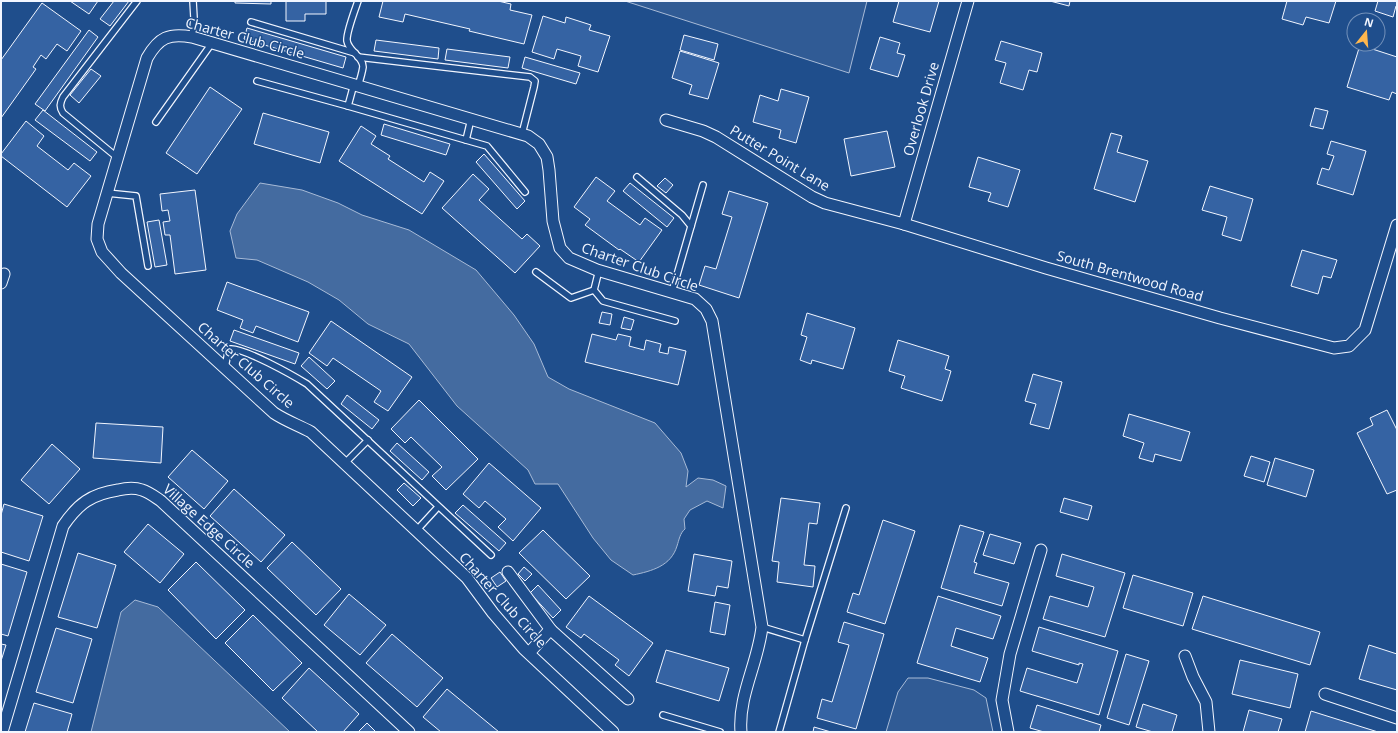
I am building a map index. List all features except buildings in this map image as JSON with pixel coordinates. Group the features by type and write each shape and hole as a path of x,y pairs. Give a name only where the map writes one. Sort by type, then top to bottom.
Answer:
{"street":[{"name":"Overlook Drive","path":"904,224 968,1"},
{"name":"Charter Club Circle","path":"613,732 529,653 502,625 467,578 310,432 298,425 285,421 274,413 121,273 102,252 97,239 98,224 147,58 154,46 164,38 177,35 192,37 528,136 539,144 546,156 549,170 553,221 560,248 569,258 599,270 695,300 706,309 712,321 762,627 760,641 742,708 742,732"},
{"name":"Putter Point Lane","path":"666,120 703,131 716,137 812,197 821,201 904,224"},
{"name":"South Brentwood Road","path":"904,224 967,244 1220,318 1334,348 1349,346 1365,330 1397,225"},
{"name":"Village Edge Circle","path":"2,732 63,526 79,505 91,497 104,492 132,488 151,494 161,501 409,732"},
{"path":"1008,732 1002,700 1010,654 1041,550"},
{"path":"508,572 551,630 628,699"},
{"path":"529,653 551,630"},
{"path":"1185,656 1193,677 1206,702 1209,732"},
{"path":"1325,694 1397,718"}],"lane":[{"path":"118,158 63,113 60,109 60,102 62,97 137,1"},
{"path":"192,37 193,1"},
{"path":"348,106 363,68 362,64 348,45 347,39 358,1"},
{"path":"251,22 356,55 530,77 535,81 522,134"},
{"path":"156,122 212,43"},
{"path":"257,81 487,146 525,192"},
{"path":"466,140 472,119"},
{"path":"637,177 682,215 691,226"},
{"path":"672,292 702,185"},
{"path":"107,193 136,196 148,266"},
{"path":"594,290 599,270"},
{"path":"536,272 572,298 594,290"},
{"path":"594,290 603,301 675,321"},
{"path":"224,368 228,352 232,349 249,354 295,376 307,384 491,555"},
{"path":"344,464 368,440"},
{"path":"416,532 438,506"},
{"path":"779,732 805,640 846,508"},
{"path":"762,627 805,640"},
{"path":"663,715 720,732"}],"shaded area":[{"path":"625,1 867,1 849,73"},
{"path":"260,183 302,190 338,203 362,215 409,230 476,270 514,315 534,344 548,377 569,389 655,423 681,453 688,471 686,487 698,478 713,480 726,486 723,508 707,501 690,510 684,519 685,529 674,553 665,563 654,569 633,575 611,560 593,538 558,484 535,484 528,470 457,406 409,344 368,324 339,300 308,282 257,260 236,258 230,231 237,214"},
{"path":"135,600 158,607 290,732 91,732 121,612"},
{"path":"908,678 928,678 974,690 986,698 993,732 886,732 898,692"}]}
